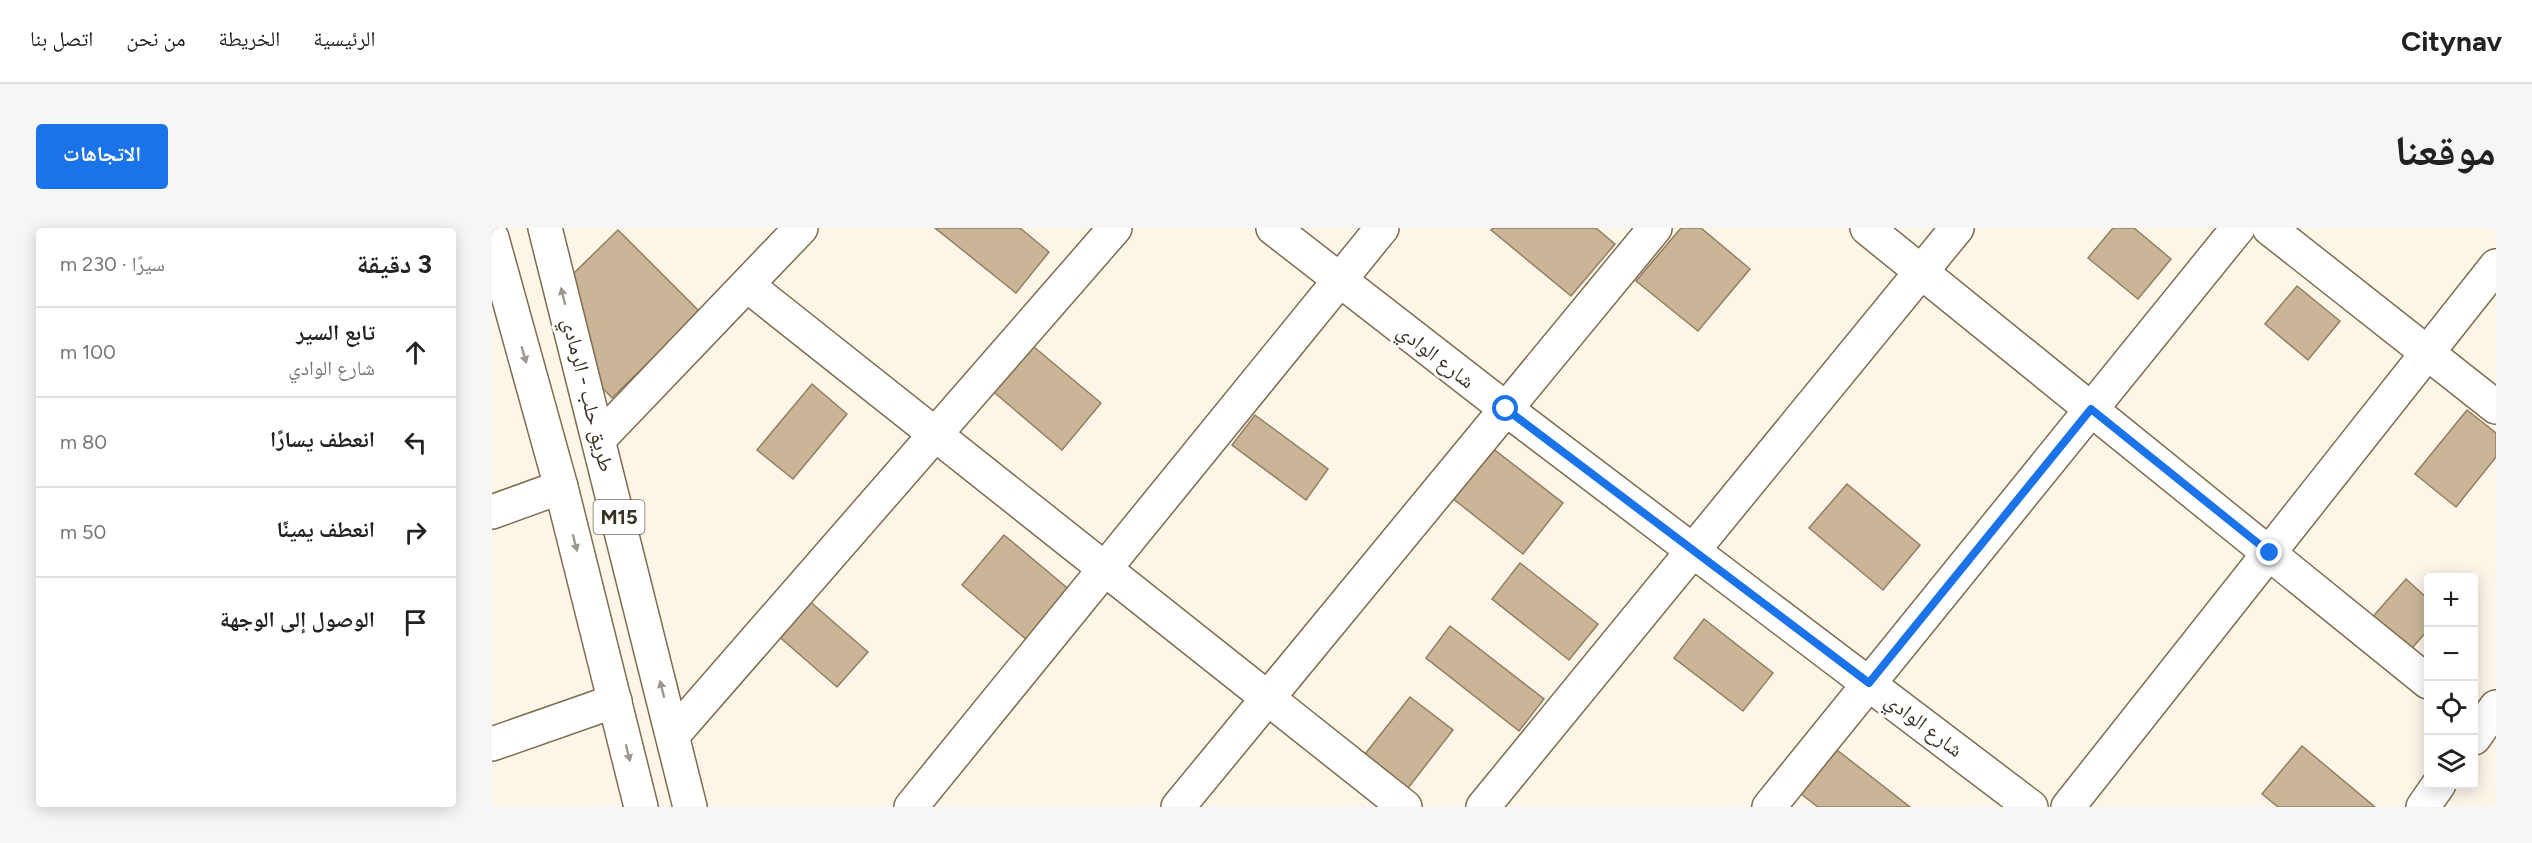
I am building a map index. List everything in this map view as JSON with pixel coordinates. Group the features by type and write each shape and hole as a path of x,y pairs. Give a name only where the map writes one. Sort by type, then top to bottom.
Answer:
{"main road":[{"name":"طريق حلب - الرمادي","path":"545,228 674,735 690,807"},
{"path":"599,439 801,228"},
{"path":"674,735 1115,228"},
{"name":"شارع الوادي","path":"1273,228 1506,409 2031,807"},
{"path":"911,807 1383,228"},
{"path":"1178,807 1655,228"},
{"path":"1868,228 2427,681"},
{"path":"1483,807 1957,228"},
{"path":"1769,807 2238,228"},
{"path":"2269,228 2496,407"},
{"name":"M15","path":"494,254 561,488 641,807"},
{"path":"2068,807 2496,266"},
{"path":"747,285 1405,807"},
{"path":"492,512 561,488"},
{"path":"492,744 615,701"},
{"path":"2423,807 2436,789"}],"building":[{"path":"935,228 1020,228 1049,252 1016,293"},
{"path":"1493,228 1596,228 1615,244 1571,296 1491,230"},
{"path":"1681,228 1701,228 1750,269 1698,331 1636,281"},
{"path":"2113,228 2134,228 2171,259 2138,299 2088,258"},
{"path":"618,230 700,312 612,398 589,374 574,273"},
{"path":"2297,286 2340,321 2308,360 2265,324"},
{"path":"1028,342 1101,403 1062,450 989,388"},
{"path":"812,384 847,414 793,479 757,450"},
{"path":"2467,410 2496,433 2496,457 2456,507 2415,474"},
{"path":"1255,415 1328,469 1306,500 1232,445"},
{"path":"1487,444 1563,503 1523,554 1447,494"},
{"path":"1847,484 1920,545 1883,590 1809,528"},
{"path":"1004,535 1071,591 1028,641 962,585"},
{"path":"1520,563 1598,624 1569,660 1492,599"},
{"path":"2406,579 2424,595 2424,635 2406,655 2369,621"},
{"path":"807,599 868,652 837,687 776,634"},
{"path":"1704,619 1773,673 1743,711 1674,658"},
{"path":"1450,626 1544,699 1519,731 1426,658"},
{"path":"1410,697 1453,730 1405,792 1362,758"},
{"path":"2302,746 2375,807 2278,807 2262,794"},
{"path":"1837,750 1910,807 1818,807 1801,794"}],"route":[{"path":"1506,409 1869,683 2091,409 2270,553"}]}
